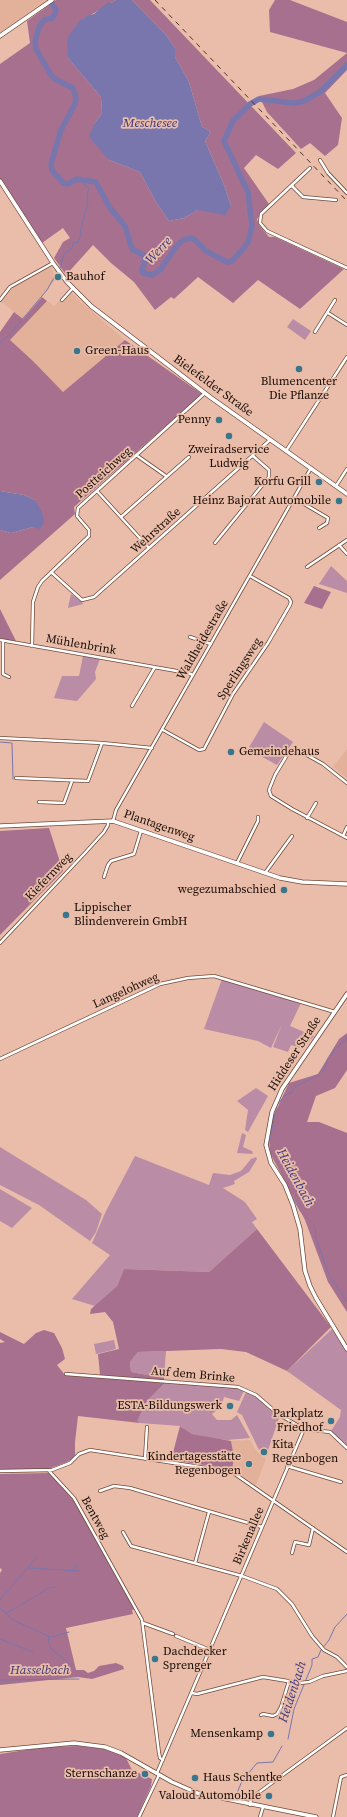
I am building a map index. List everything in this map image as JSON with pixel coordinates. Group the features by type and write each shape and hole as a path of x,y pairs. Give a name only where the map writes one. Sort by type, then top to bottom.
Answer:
{"main road":[{"path":"0,36 52,0"},
{"name":"Bielefelder Straße","path":"0,181 53,263 87,303 205,393 347,494"},
{"name":"Plantagenweg","path":"0,826 110,821 141,830 265,873 294,881 347,884"},
{"name":"Hiddeser Straße","path":"347,994 278,1095 271,1116 266,1145 271,1163 284,1185 293,1205 300,1228 305,1271 310,1286 347,1349"},
{"path":"0,1750 55,1744 74,1743 95,1745 122,1753 179,1786 202,1795 298,1815 316,1817"}],"street":[{"path":"320,160 328,173 347,193"},
{"path":"310,168 295,180 292,186 285,190 261,214 259,219 260,225 267,231 347,268"},
{"path":"292,186 303,197 336,200"},
{"path":"0,300 10,287 53,263"},
{"path":"62,300 73,288"},
{"path":"315,332 335,300"},
{"path":"328,312 347,325"},
{"path":"286,451 347,357"},
{"name":"Postteichweg","path":"50,572 89,536 89,530 77,516 77,510 205,393"},
{"name":"Wehrstraße","path":"50,572 82,600 91,599 102,591 270,440"},
{"path":"136,455 166,476"},
{"path":"215,543 270,477 269,470 252,456"},
{"path":"121,517 189,457"},
{"name":"Waldheidestraße","path":"110,821 311,468"},
{"path":"335,486 347,469"},
{"path":"97,491 149,548"},
{"path":"294,498 328,518 327,523 319,528"},
{"path":"308,567 347,540"},
{"path":"339,545 347,554"},
{"path":"32,646 35,595 42,581 50,572"},
{"name":"Sperlingsweg","path":"163,730 199,750 204,749 233,694 268,643 290,605 291,602 289,598 250,576"},
{"path":"190,637 211,644"},
{"name":"Mühlenbrink","path":"8,677 3,674 1,640 193,675"},
{"path":"132,706 155,667"},
{"path":"0,738 102,743 152,748"},
{"path":"16,778 88,782 102,743"},
{"path":"347,783 337,773 302,750 291,751 280,767 268,790 271,796 307,818 347,838"},
{"path":"39,802 64,803 72,781"},
{"path":"307,818 316,803"},
{"path":"237,863 258,821 258,817"},
{"name":"Kiefernweg","path":"0,943 104,832 110,821"},
{"path":"343,836 347,827"},
{"path":"104,877 111,861 134,854 141,830"},
{"path":"265,873 292,836"},
{"name":"Langelohweg","path":"0,1059 160,984 188,978 214,976 335,1012"},
{"name":"Auf dem Brinke","path":"66,1374 238,1387 256,1395 276,1412 304,1429 330,1432 347,1448"},
{"path":"145,1459 147,1427"},
{"name":"Birkenallee","path":"139,1817 304,1429"},
{"path":"0,1471 49,1470 70,1463 79,1454 90,1450 232,1472 347,1552"},
{"path":"287,1466 341,1482"},
{"name":"Bentweg","path":"49,1470 74,1498 140,1615 143,1623 158,1753 160,1758 163,1760"},
{"path":"100,1491 114,1486 120,1486 262,1527"},
{"path":"195,1563 209,1512"},
{"path":"292,1553 295,1542 309,1545 313,1528"},
{"path":"123,1532 131,1546 242,1576 278,1589 292,1604 312,1636 321,1647 337,1657 347,1667"},
{"path":"143,1623 210,1650"},
{"path":"192,1693 197,1694 263,1677 300,1683 309,1682 323,1676 347,1671"},
{"path":"261,1715 273,1716 277,1714 281,1707 289,1681"},
{"path":"250,1805 254,1796 347,1728"},
{"path":"333,1817 341,1777 347,1775"},
{"path":"260,1817 263,1807"}],"shaded area":[{"path":"0,0 46,0 0,33"},
{"path":"56,0 116,0 89,16 68,58 101,97 102,113 94,124 109,160 140,172 156,202 169,221 184,218 198,210 231,206 224,185 205,141 210,131 202,127 189,82 175,57 175,48 166,35 132,0 150,0 296,153 278,169 256,155 244,168 269,204 257,219 259,225 269,237 275,237 344,269 300,309 258,280 233,303 198,277 174,299 171,297 155,310 134,282 111,263 93,245 66,275 54,258 63,242 70,238 63,228 42,243 0,181 0,64 30,43 27,21"},
{"path":"275,0 290,0 347,22 347,53 270,32 269,10"},
{"path":"347,53 347,70 325,93 342,118 338,145 325,156 310,143 301,149 267,112 259,96 293,89 314,80"},
{"path":"51,267 56,279 23,319 0,301 11,288"},
{"name":"Green-Haus","path":"69,290 125,340 63,392 10,340 47,301 54,306"},
{"path":"42,297 47,301 10,340 63,392 125,340 202,394 74,507 75,514 0,580 0,530 11,533 33,527 35,500 24,495 0,491 0,332 14,312 23,319"},
{"path":"293,319 311,331 305,340 287,327"},
{"path":"331,566 347,581 347,593 319,584"},
{"path":"314,586 331,592 322,609 304,603"},
{"path":"71,594 82,602 83,604 68,608"},
{"path":"0,609 16,641 0,639"},
{"path":"83,656 100,659 95,672 96,679 77,701 54,698 62,676 79,676"},
{"path":"264,722 293,742 277,765 248,749"},
{"path":"347,749 347,778 333,767"},
{"path":"49,828 63,871 0,935 0,831"},
{"path":"222,979 301,1003 290,1026 314,1036 308,1043 300,1048 291,1045 288,1052 273,1047 282,1024 271,1048 258,1041 204,1029"},
{"path":"347,1033 347,1070 335,1088 316,1096 307,1122 319,1122 347,1133 347,1312 328,1282 305,1220 269,1151 272,1119 289,1083 318,1074 339,1039"},
{"path":"256,1088 268,1096 248,1132 245,1130 248,1110 237,1101"},
{"path":"242,1133 246,1135 243,1147 252,1151 253,1154 237,1153"},
{"path":"0,1147 86,1200 102,1214 96,1232 90,1241 39,1205 0,1185"},
{"path":"135,1156 209,1185 213,1173 230,1175 241,1171 251,1159 256,1157 257,1159 249,1172 234,1181 235,1184 223,1188 245,1202 257,1219 252,1222 257,1229 209,1272 124,1269 117,1286 95,1306 72,1299 110,1255 92,1243 106,1211"},
{"path":"0,1189 32,1208 12,1228 0,1221"},
{"path":"257,1229 331,1327 287,1371 246,1352 221,1349 138,1352 130,1362 131,1372 164,1378 164,1380 100,1375 98,1354 119,1349 113,1322 105,1312 90,1314 91,1309 117,1286 124,1269 209,1272"},
{"path":"332,1329 347,1351 347,1445 331,1431 340,1417 341,1410 287,1371"},
{"path":"44,1330 54,1333 62,1348 65,1359 57,1365 65,1375 165,1383 146,1402 137,1421 140,1423 78,1416 75,1457 67,1462 48,1469 0,1469 0,1343 5,1342 0,1339 0,1332 24,1344 36,1333"},
{"path":"114,1340 116,1349 96,1354 94,1344"},
{"path":"166,1351 164,1378 131,1372 130,1362 138,1352"},
{"path":"165,1383 236,1388 244,1391 239,1401 224,1397 221,1407 212,1414 217,1420 231,1420 237,1415 250,1438 227,1440 210,1438 192,1434 180,1426 136,1422 146,1402"},
{"path":"246,1392 256,1397 279,1418 267,1453 261,1448 259,1450 242,1415 237,1412"},
{"path":"180,1426 192,1434 231,1441 234,1457 232,1469 171,1460"},
{"name":"Kindertagesstätte Regenbogen","path":"250,1440 257,1452 266,1459 256,1485 232,1469 234,1457 231,1441"},
{"path":"49,1473 73,1499 135,1609 132,1610 133,1614 66,1628 76,1670 84,1670 88,1673 94,1671 99,1666 116,1663 123,1666 124,1669 92,1679 78,1677 0,1685 0,1573 2,1570 0,1568 0,1474"},
{"path":"78,1746 104,1749 125,1756 132,1770 152,1779 151,1786 137,1817 0,1817 0,1754 45,1747"}],"water":[{"name":"Meschesee","path":"116,0 132,0 166,35 175,48 175,57 189,82 202,127 210,131 205,141 224,185 231,206 225,215 198,210 184,218 169,221 156,202 140,172 109,160 89,137 94,124 102,113 101,97 68,58 67,38 81,19 83,20 86,16 94,14 108,2 111,3"},
{"path":"0,491 24,495 35,500 42,512 44,523 40,529 33,527 11,533 0,530"}],"waterway":[{"name":"Werre","path":"50,0 56,10 55,14 52,18 44,20 39,27 35,42 36,49 51,75 55,79 73,88 76,98 75,104 61,130 51,164 52,170 63,183 68,184 77,179 96,182 110,208 125,226 132,249 145,256 145,262 142,269 143,273 147,274 152,275 160,270 176,247 183,240 193,238 206,251 227,262 232,261 248,242 252,226 248,192 224,141 233,121 250,104 259,99 294,103 304,101 320,92 347,65"},
{"path":"60,268 64,254 72,248 73,243 78,242 81,235 80,232 88,202 87,195 89,188 84,184 84,179"},
{"path":"0,343 10,334 47,290 55,276"},
{"path":"0,742 12,743 13,779"},
{"name":"Heidenbach","path":"268,1148 277,1105 285,1095 291,1093 296,1086 315,1077 325,1068 328,1058 339,1045 345,1041 347,1036"},
{"name":"Heidenbach","path":"289,1192 301,1212 315,1226 316,1238 329,1275 347,1302"},
{"path":"0,1600 36,1558"},
{"path":"74,1570 77,1566"},
{"path":"29,1568 80,1571"},
{"path":"7,1613 49,1588 55,1587"},
{"path":"0,1608 13,1620 48,1636 51,1637 69,1632"},
{"name":"Heidenbach","path":"288,1739 294,1709 312,1665 312,1659 318,1657 335,1627 347,1614"},
{"path":"48,1637 50,1648 70,1664"},
{"path":"0,1639 33,1652"},
{"name":"Hasselbach","path":"0,1680 79,1679"},
{"name":"Heidenbach","path":"237,1793 242,1781 257,1763 273,1762 282,1746"}],"railway":[{"path":"155,0 347,201"}],"place":[{"name":"Bauhof","path":"58,277"},
{"name":"Green-Haus","path":"77,351"},
{"name":"Blumencenter Die Pflanze","path":"299,369"},
{"name":"Penny","path":"219,420"},
{"name":"Zweiradservice Ludwig","path":"229,436"},
{"name":"Korfu Grill","path":"319,482"},
{"name":"Heinz Bajorat Automobile","path":"339,501"},
{"name":"Gemeindehaus","path":"231,752"},
{"name":"wegezumabschied","path":"284,890"},
{"name":"Lippischer Blindenverein GmbH","path":"66,915"},
{"name":"ESTA-Bildungswerk","path":"230,1406"},
{"name":"Parkplatz Friedhof","path":"331,1421"},
{"name":"Kita Regenbogen","path":"264,1452"},
{"name":"Kindertagesstätte Regenbogen","path":"249,1464"},
{"name":"Dachdecker Sprenger","path":"155,1659"},
{"name":"Mensenkamp","path":"271,1734"},
{"name":"Sternschanze","path":"145,1774"},
{"name":"Haus Schentke","path":"195,1778"},
{"name":"Valoud Automobile","path":"269,1796"}]}
